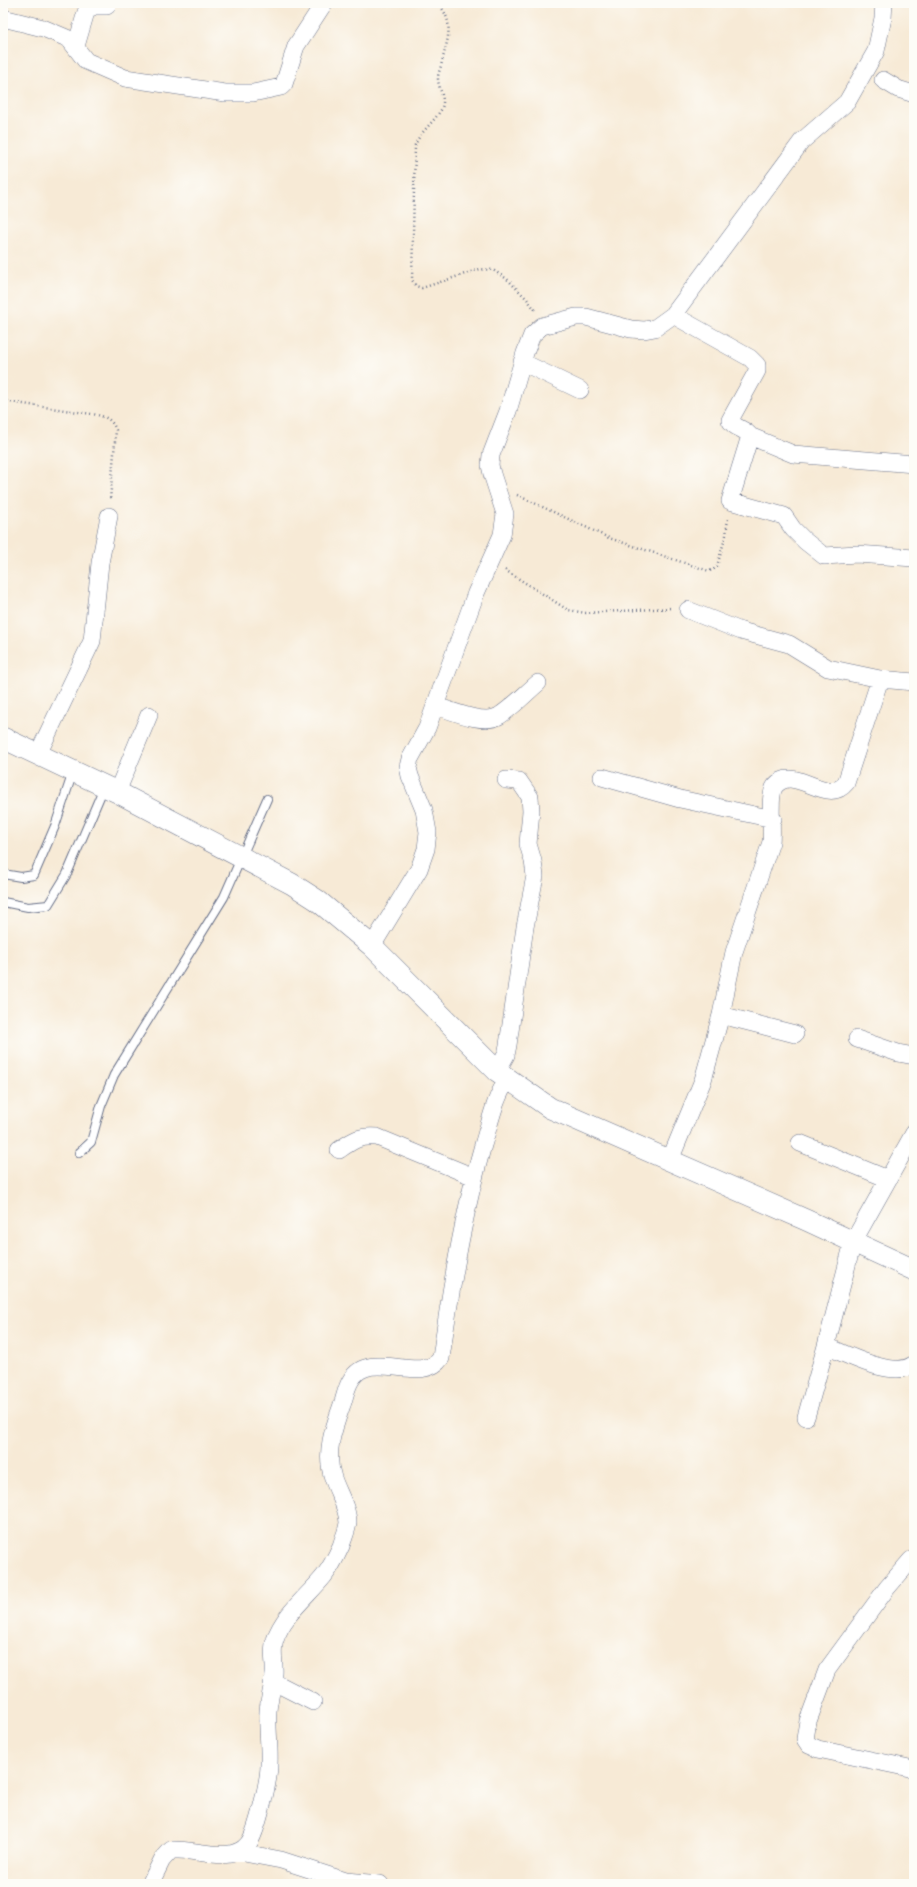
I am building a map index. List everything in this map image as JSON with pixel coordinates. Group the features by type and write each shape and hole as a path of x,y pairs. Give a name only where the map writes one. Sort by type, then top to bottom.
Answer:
{"street":[{"path":"3,18 43,28 69,39 76,46 86,61 125,78 225,93 253,93 271,90 281,87 284,84 287,78 290,61 296,46 324,3"},
{"path":"372,946 419,868 426,849 428,832 424,810 410,776 408,767 410,759 427,728 436,706 476,593 502,535 505,523 505,514 490,465 491,455 508,411 522,362 532,335 542,326 586,317 631,330 644,330 655,328 673,315 802,141 847,102 876,51 883,18 884,3"},
{"path":"76,46 86,12 93,6 107,6"},
{"path":"883,80 898,89 914,94"},
{"path":"673,315 750,358 757,365 757,371 730,420 734,426 746,431 750,436 792,454 914,464"},
{"path":"522,362 580,390"},
{"path":"750,436 730,501 784,516 793,529 824,556 857,554 914,558"},
{"path":"38,754 92,641 100,563 109,516"},
{"path":"688,610 741,631 789,644 828,668 880,679 914,682"},
{"path":"670,1160 703,1080 721,1015 734,952 771,842 773,819 772,794 774,787 786,780 794,779 832,792 843,788 846,783 880,679"},
{"path":"436,706 479,719 489,719 499,716 538,683"},
{"path":"110,789 149,716"},
{"path":"3,738 110,789 292,884 317,900 372,946 502,1076 550,1108 670,1160 914,1270"},
{"path":"602,777 680,799 773,819"},
{"path":"239,1852 248,1844 254,1834 269,1767 267,1720 268,1699 272,1681 274,1641 281,1626 335,1560 348,1524 346,1510 332,1477 329,1462 329,1450 331,1436 351,1380 363,1368 372,1366 423,1368 438,1362 441,1358 453,1275 474,1177 502,1076 508,1045 524,927 535,876 533,861 528,844 530,797 519,781 506,780"},
{"path":"721,1015 795,1034"},
{"path":"857,1038 898,1053 914,1056"},
{"path":"806,1417 853,1242 914,1132"},
{"path":"339,1150 355,1139 366,1136 376,1137 474,1177"},
{"path":"800,1143 888,1179"},
{"path":"826,1346 878,1366 894,1370 914,1364"},
{"path":"911,1560 887,1588 827,1670 808,1721 804,1739 809,1745 818,1749 914,1769"},
{"path":"272,1681 313,1702"},
{"path":"150,1884 162,1860 170,1850 183,1849 227,1855 239,1852 281,1860 346,1881 380,1884"}],"lane":[{"path":"3,874 21,877 34,874 55,826 73,772"},
{"path":"3,902 28,908 48,905 67,874 110,789"},
{"path":"79,1153 90,1142 101,1106 114,1075 224,897 267,799"}],"path":[{"path":"437,3 441,7 449,24 449,42 438,78 444,99 441,110 424,130 415,145 412,280 416,286 422,288 480,269 493,270 507,279 527,299 534,308 542,326"},
{"path":"3,401 92,414 106,417 113,422 116,430 109,516"},
{"path":"496,486 609,538 709,571 713,570 717,566 726,535 730,501"},
{"path":"490,561 564,608 575,612 586,613 670,608 688,610"}]}
